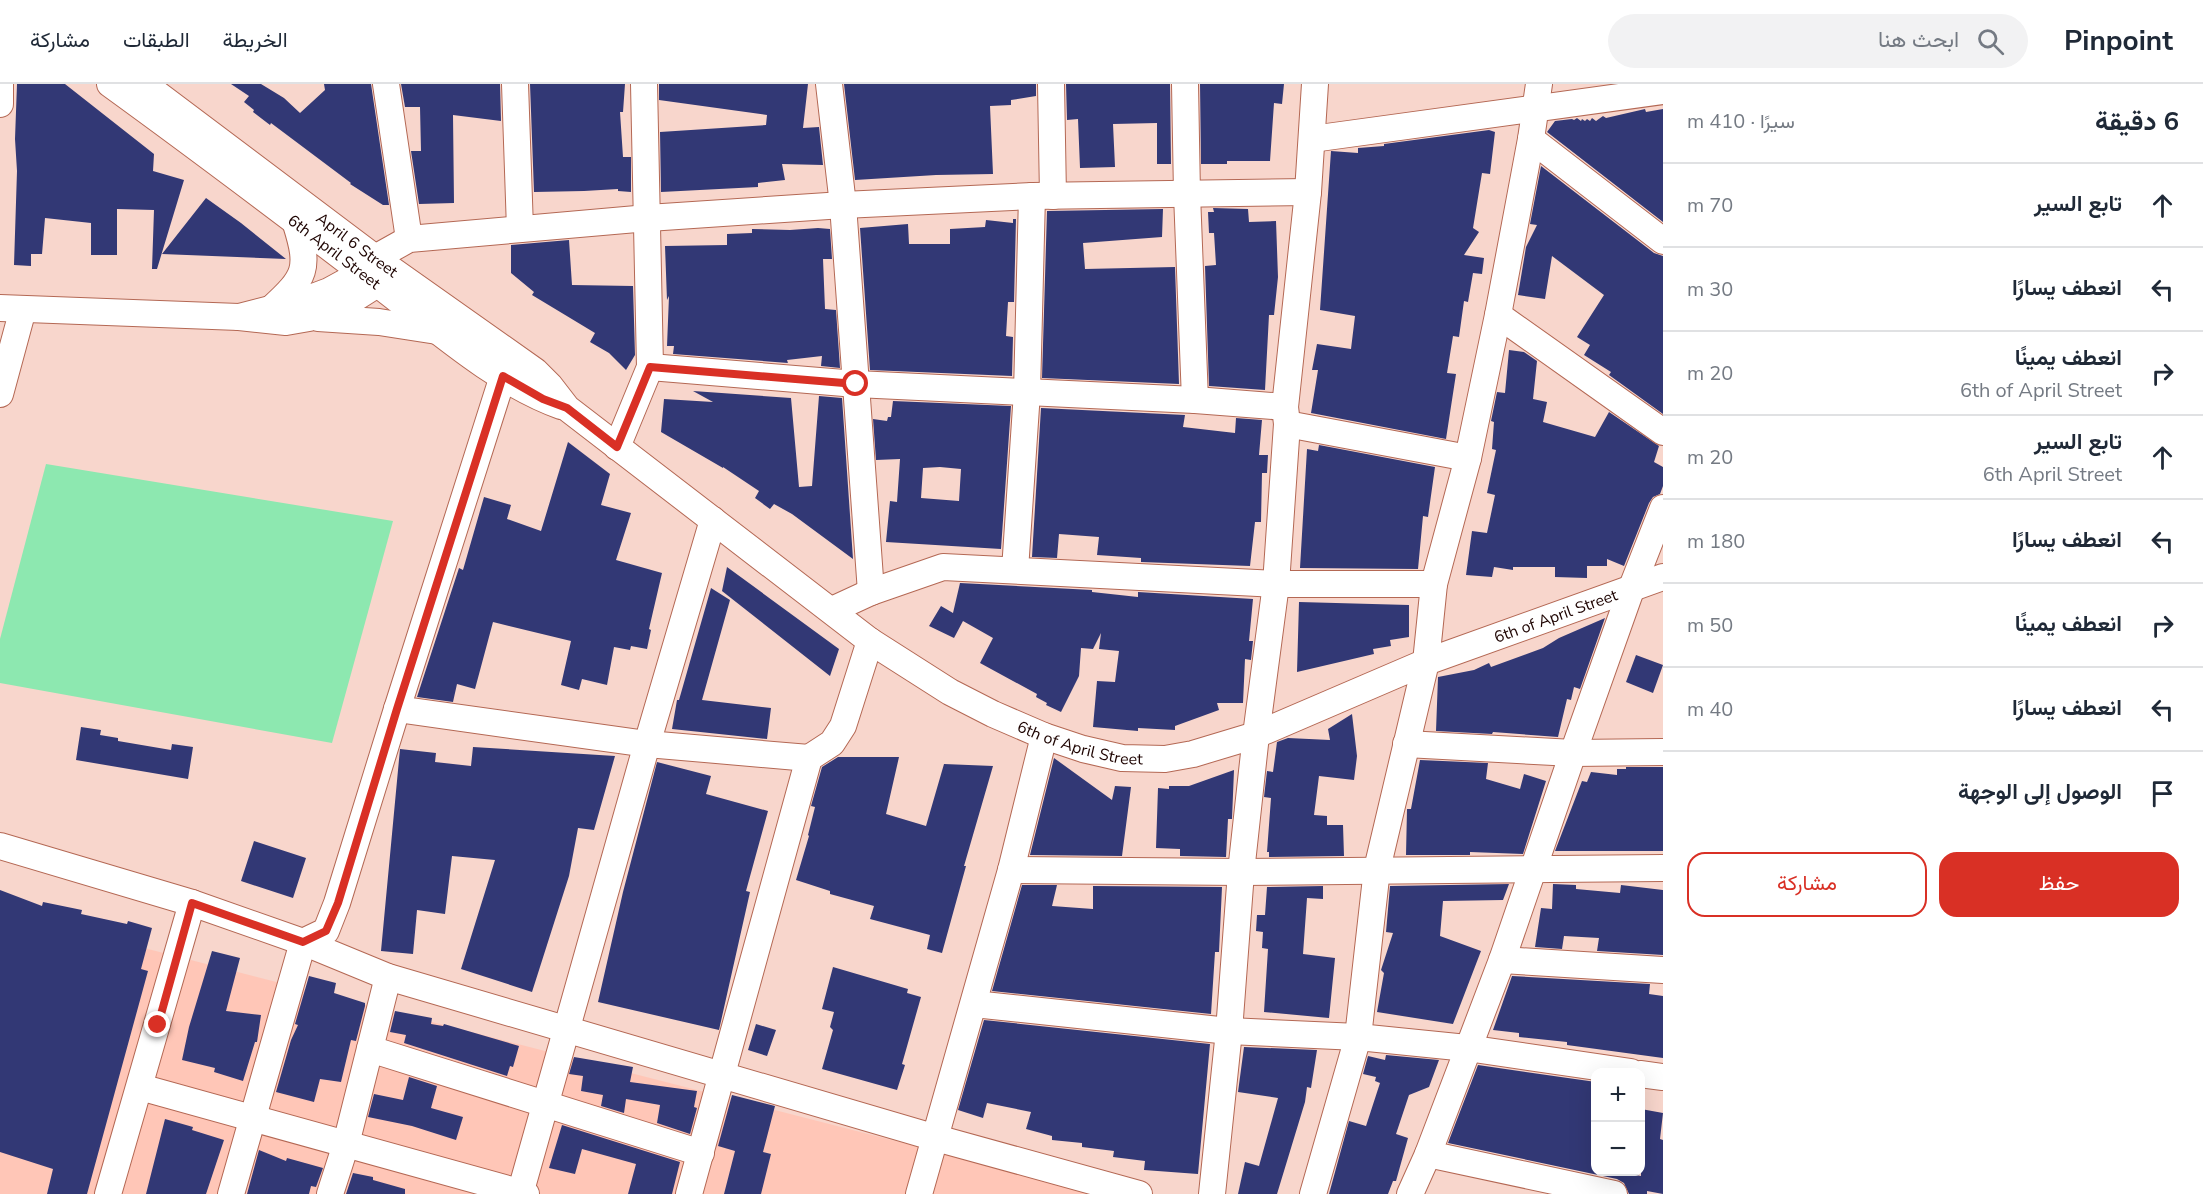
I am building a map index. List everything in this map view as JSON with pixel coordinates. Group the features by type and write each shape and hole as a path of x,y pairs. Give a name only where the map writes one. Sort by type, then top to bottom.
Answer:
{"street":[{"path":"0,84 0,104"},
{"name":"6th April Street","path":"110,84 150,92 296,224 378,272 438,331 503,376 543,399 567,408"},
{"path":"387,84 409,239"},
{"path":"515,84 520,229"},
{"path":"617,447 650,367 644,84"},
{"path":"829,84 843,205 871,592"},
{"path":"1015,570 1051,84"},
{"path":"1185,84 1195,400"},
{"path":"1212,1194 1229,1031 1241,872 1276,584 1286,416 1308,192 1315,84"},
{"path":"1312,139 1538,96 1663,91"},
{"name":"April 6 Street","path":"150,92 378,272 535,371 567,408"},
{"path":"1313,1194 1358,1037 1377,869 1426,662 1434,584 1468,458 1498,315 1538,96"},
{"path":"1531,140 1663,241"},
{"path":"0,394 11,308 239,317 286,322 309,318 349,302 409,239 648,218 843,205 1042,196 1308,192"},
{"path":"271,309 300,279 304,268 303,246 296,224"},
{"path":"239,317 329,291 378,272"},
{"path":"1498,315 1663,432"},
{"path":"309,318 379,322 438,331"},
{"path":"650,367 856,384 1195,400 1286,416 1468,458"},
{"path":"231,1194 303,942 326,931 338,903 503,376"},
{"name":"6th of April Street","path":"567,408 870,641 950,692 1044,736 1083,749 1122,758 1165,759 1193,754 1256,735 1426,662 1663,577"},
{"path":"1410,1194 1428,1154 1502,960 1632,587 1663,508"},
{"path":"140,1087 522,1194 545,1104 647,744 713,520"},
{"path":"832,610 871,592 943,567 1276,584 1434,584"},
{"path":"397,709 647,744 809,758 832,743 843,726 870,641"},
{"path":"919,1194 1011,870 1044,736"},
{"path":"1406,744 1573,753 1663,752"},
{"path":"689,1194 809,758"},
{"path":"0,846 192,903 303,942 388,977 936,1138 1139,1194"},
{"path":"1011,870 1241,872 1663,868"},
{"path":"108,1194 192,903"},
{"path":"1502,960 1663,970"},
{"path":"330,1194 388,977"},
{"path":"974,1004 1229,1031 1358,1037 1467,1048 1604,1068"},
{"path":"370,1049 701,1153"},
{"path":"1645,1075 1663,1077"},
{"path":"1428,1154 1614,1194"}],"shaded area":[{"path":"0,911 1102,1194 0,1194"}],"green space":[{"path":"46,464 393,521 332,743 0,683 0,639"}],"building":[{"path":"17,84 65,84 154,154 153,171 184,180 157,269 152,269 154,210 117,209 117,255 91,255 91,223 45,218 42,254 31,254 31,266 14,265"},
{"path":"231,84 261,84 284,98 300,113 325,90 324,84 371,84 389,205 383,205 350,184 271,123 270,125 253,112 254,110 244,102 249,96"},
{"path":"401,84 500,84 501,121 453,115 454,203 419,204 411,151 421,151 420,107 405,107"},
{"path":"530,84 625,84 623,112 620,112 623,157 631,157 631,192 618,191 618,189 534,192"},
{"path":"659,84 808,84 803,128 819,127 823,165 782,164 785,180 758,183 758,187 661,192 660,132 766,125 767,115 659,100"},
{"path":"844,84 1036,84 1036,96 1011,100 1011,105 990,106 993,174 855,180"},
{"path":"1066,84 1170,84 1171,164 1157,164 1157,123 1113,124 1115,167 1080,168 1078,119 1067,120"},
{"path":"1200,84 1284,84 1282,104 1274,103 1270,161 1227,161 1227,164 1201,164"},
{"path":"1645,109 1646,112 1663,109 1663,222 1547,132 1555,121 1577,118 1581,121 1587,119 1590,121 1592,118 1596,121 1603,116 1606,118"},
{"path":"1489,130 1495,132 1490,174 1482,173 1473,228 1479,232 1464,255 1484,258 1482,274 1473,273 1468,302 1464,301 1459,337 1453,336 1447,373 1456,374 1446,439 1311,413 1318,370 1312,370 1317,344 1351,349 1355,316 1320,310 1331,151 1358,153 1358,148"},
{"path":"1541,166 1654,253 1663,256 1663,414 1609,375 1611,372 1584,355 1590,345 1577,337 1604,295 1552,256 1545,299 1518,295 1526,247 1537,225 1530,224"},
{"path":"206,198 241,223 286,259 162,254"},
{"path":"1213,208 1248,209 1249,222 1276,221 1278,277 1274,315 1269,315 1265,390 1209,386 1205,266 1216,265 1214,233 1209,233 1208,212 1214,212"},
{"path":"1163,209 1162,237 1083,243 1085,269 1175,267 1179,384 1042,378 1047,211"},
{"path":"1013,219 1016,219 1014,302 1008,302 1006,336 1013,337 1012,376 870,370 860,228 908,224 909,244 950,244 950,229 985,227 986,220 1013,223"},
{"path":"752,229 830,229 832,259 823,259 825,309 836,310 840,368 821,366 822,356 787,360 788,363 673,354 674,346 667,346 669,296 667,300 665,246 727,245 727,234 752,233"},
{"path":"569,240 572,285 633,286 635,355 626,370 609,353 590,342 595,333 532,295 534,292 511,273 511,245"},
{"path":"1509,350 1524,352 1537,361 1533,399 1547,402 1543,422 1595,437 1609,412 1659,446 1654,462 1663,467 1663,486 1660,494 1653,497 1649,503 1624,566 1607,559 1607,566 1587,566 1587,578 1555,577 1555,567 1513,567 1513,570 1494,567 1492,577 1466,575 1472,531 1487,533 1495,495 1487,493 1496,450 1492,449 1494,422 1491,421 1497,392 1505,393"},
{"path":"693,391 791,398 799,487 812,486 819,396 842,398 853,559 792,514 774,504 770,509 755,498 759,491 723,467 661,432 664,399 713,402"},
{"path":"893,401 1011,406 1001,549 886,542 890,501 897,502 900,459 876,460 873,419 887,421 888,417 891,417","holes":["923,468 961,469 959,501 921,498"]},
{"path":"1041,408 1185,415 1183,427 1235,433 1236,418 1262,420 1259,455 1268,455 1267,473 1262,473 1261,522 1255,522 1250,566 1141,562 1141,558 1097,555 1099,537 1059,534 1057,558 1032,557"},
{"path":"568,442 610,474 601,505 631,513 616,560 662,573 649,629 651,630 647,649 631,646 630,650 614,647 607,685 582,679 579,690 561,685 571,641 493,622 475,689 457,684 453,702 417,697 459,568 463,570 484,497 511,505 507,519 541,531"},
{"path":"1319,445 1435,467 1428,517 1423,516 1418,569 1300,568 1307,449 1318,451"},
{"path":"727,567 839,649 830,676 722,591"},
{"path":"960,583 1092,590 1092,592 1138,597 1138,592 1253,599 1249,641 1253,641 1251,660 1245,659 1243,703 1217,703 1219,710 1175,726 1175,730 1138,728 1138,731 1093,727 1097,681 1115,682 1119,651 1099,649 1101,633 1093,649 1081,648 1079,676 1061,712 1046,705 1047,703 1036,697 1037,694 980,663 993,638 963,621 954,638 929,626 941,606 953,613"},
{"path":"711,588 730,600 702,700 771,708 767,739 672,729 677,700 679,700"},
{"path":"1299,602 1409,605 1409,637 1390,640 1391,646 1373,649 1374,654 1297,672"},
{"path":"1605,618 1580,689 1574,687 1571,700 1567,699 1558,737 1493,732 1492,734 1436,731 1438,677 1474,670 1489,663 1491,667 1543,648 1559,638"},
{"path":"1636,655 1663,665 1653,693 1626,682"},
{"path":"1352,714 1357,756 1354,780 1319,776 1314,815 1327,816 1327,825 1343,825 1344,856 1269,857 1269,852 1267,852 1271,798 1264,797 1267,771 1273,772 1277,742 1288,738 1330,740 1328,729"},
{"path":"81,727 101,730 100,735 118,738 118,741 171,750 172,744 193,747 188,779 76,760"},
{"path":"473,747 615,756 594,830 578,828 569,876 532,992 461,969 495,860 452,856 445,914 417,910 413,954 381,951 400,749 436,753 435,762 471,766"},
{"path":"838,757 899,757 886,814 926,826 944,764 993,766 942,953 927,949 930,935 870,919 874,906 830,894 830,891 796,880 809,836 815,807 811,806 822,767"},
{"path":"1054,758 1112,800 1115,786 1131,787 1122,856 1030,855"},
{"path":"1420,760 1488,763 1486,779 1520,789 1524,774 1546,781 1523,854 1470,852 1470,855 1406,855 1407,809 1411,809"},
{"path":"657,762 711,776 706,794 768,811 746,891 750,892 719,1030 598,1002 623,892"},
{"path":"1626,767 1663,767 1663,851 1555,851 1582,781 1587,782 1591,772 1617,775 1617,769 1626,769"},
{"path":"1234,770 1232,819 1228,819 1226,857 1180,856 1180,849 1156,848 1158,788 1189,786"},
{"path":"254,841 306,858 293,898 241,881"},
{"path":"1509,884 1503,900 1443,901 1440,936 1481,951 1453,1024 1377,1012 1384,973 1381,970 1393,933 1386,932 1390,886"},
{"path":"1553,884 1576,885 1576,889 1620,893 1621,885 1663,890 1663,955 1597,951 1599,938 1564,936 1562,949 1535,947 1541,908 1552,909"},
{"path":"1022,885 1057,885 1052,906 1093,909 1093,886 1222,887 1219,952 1215,952 1211,1014 992,991"},
{"path":"1323,886 1323,899 1307,898 1303,954 1335,958 1329,1018 1264,1012 1268,949 1262,948 1263,932 1256,931 1257,915 1265,915 1267,887"},
{"path":"0,890 42,906 43,902 82,910 81,914 127,924 128,921 152,928 141,969 148,971 87,1194 47,1194 53,1169 0,1152"},
{"path":"212,951 240,958 226,1011 261,1015 257,1042 255,1042 243,1081 214,1072 215,1068 182,1060 189,1027"},
{"path":"833,967 908,989 907,993 921,997 897,1090 822,1069 833,1030 830,1027 834,1012 822,1009"},
{"path":"309,976 336,983 334,993 365,1003 356,1041 351,1040 341,1082 320,1079 314,1102 276,1092 291,1040 298,1025 295,1024"},
{"path":"1512,976 1650,984 1649,994 1663,996 1663,1058 1567,1045 1567,1042 1519,1037 1519,1033 1493,1030"},
{"path":"395,1011 432,1018 431,1024 443,1026 444,1024 519,1046 513,1067 510,1066 507,1076 404,1043 406,1035 390,1032"},
{"path":"984,1020 1210,1044 1198,1174 1144,1170 1145,1161 1113,1157 1114,1151 1082,1147 1082,1143 1052,1140 1052,1136 1026,1129 1031,1112 987,1103 983,1118 958,1110"},
{"path":"756,1024 776,1030 767,1056 748,1050"},
{"path":"1244,1047 1317,1050 1311,1088 1307,1087 1305,1102 1277,1194 1238,1194 1245,1162 1259,1166 1278,1098 1238,1092"},
{"path":"1386,1055 1439,1060 1429,1087 1409,1095 1396,1134 1408,1138 1396,1181 1393,1181 1388,1194 1329,1194 1349,1121 1366,1126 1380,1083 1375,1081 1376,1077 1363,1074 1368,1056 1385,1060"},
{"path":"574,1057 633,1067 630,1082 697,1091 694,1107 697,1108 690,1134 657,1123 660,1105 626,1099 624,1113 601,1106 603,1095 581,1091 583,1076 569,1074"},
{"path":"1478,1065 1591,1081 1591,1173 1448,1143"},
{"path":"409,1077 437,1086 431,1108 463,1117 456,1140 412,1126 368,1117 374,1094 403,1100"},
{"path":"732,1095 775,1106 763,1152 771,1154 761,1194 724,1194 735,1151 718,1146"},
{"path":"1645,1110 1663,1113 1660,1139 1663,1140 1663,1194 1647,1191 1647,1194 1629,1194 1624,1183 1603,1176 1645,1176"},
{"path":"165,1119 193,1127 192,1130 224,1140 206,1194 146,1194"},
{"path":"562,1125 680,1162 672,1194 628,1194 636,1164 582,1149 575,1174 549,1168"},
{"path":"259,1150 286,1161 287,1158 323,1168 316,1187 311,1186 309,1194 247,1194"},
{"path":"353,1173 373,1177 373,1180 405,1189 405,1194 346,1194"}],"route":[{"path":"158,1025 192,903 303,942 326,931 338,903 503,376 543,399 567,408 617,447 650,367 856,384"}]}
